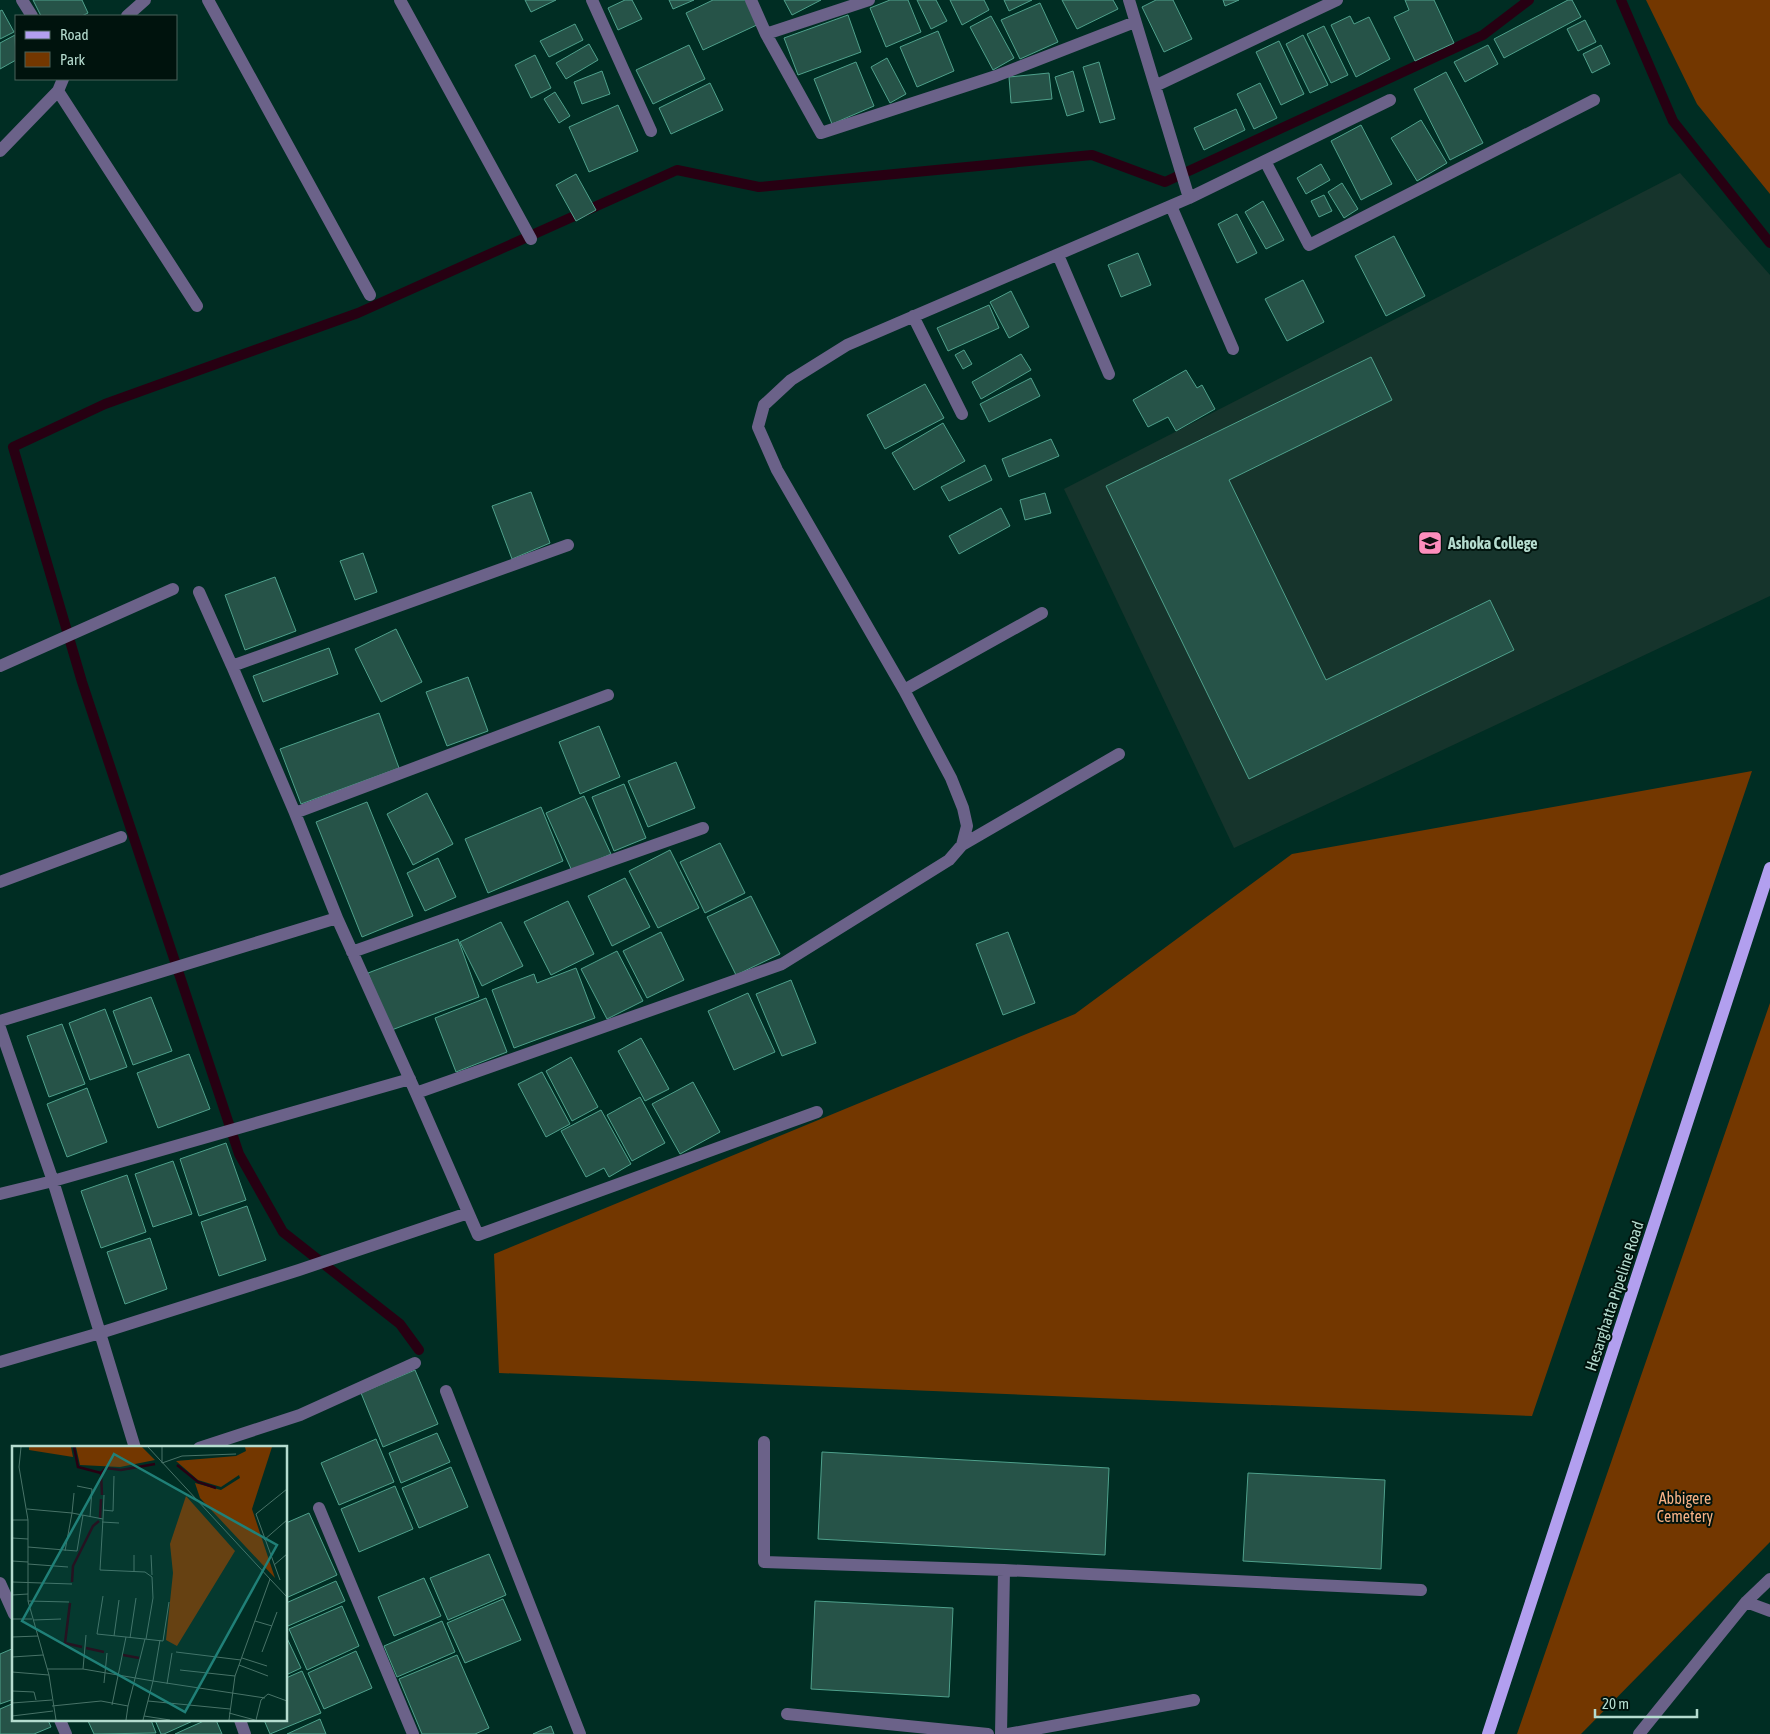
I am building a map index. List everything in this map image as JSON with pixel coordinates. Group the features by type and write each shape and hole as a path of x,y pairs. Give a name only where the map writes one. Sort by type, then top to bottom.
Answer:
{"main road":[{"name":"Hesarghatta Pipeline Road","path":"1488,1734 1770,868"}],"street":[{"path":"22,0 31,15"},
{"path":"128,15 145,0"},
{"path":"208,0 370,295"},
{"path":"400,0 531,239"},
{"path":"592,0 651,131"},
{"path":"751,0 766,34 821,133 996,76 1135,22"},
{"path":"766,34 869,0"},
{"path":"1129,0 1188,194"},
{"path":"1155,86 1337,0"},
{"path":"0,151 60,85 196,306"},
{"path":"962,844 967,826 963,808 951,778 904,690 777,470 758,428 764,405 791,380 847,345 1171,206 1188,194 1266,161 1390,100"},
{"path":"1266,161 1309,245 1594,100"},
{"path":"1171,206 1233,350"},
{"path":"1058,255 1109,374"},
{"path":"913,316 962,414"},
{"path":"232,666 568,545"},
{"path":"0,666 173,589"},
{"path":"199,592 295,813 337,918 478,1235 817,1112"},
{"path":"904,690 1042,612"},
{"path":"295,813 608,695"},
{"path":"416,1093 782,964 949,860 962,844 1119,754"},
{"path":"352,952 703,828"},
{"path":"0,882 121,837"},
{"path":"0,1021 337,918"},
{"path":"0,1028 53,1181 134,1446"},
{"path":"0,1194 53,1181 410,1079"},
{"path":"0,1362 100,1334 468,1213"},
{"path":"205,1446 300,1415 415,1363"},
{"path":"446,1391 580,1734"},
{"path":"764,1442 764,1562 1004,1570 1421,1590"},
{"path":"319,1508 413,1734"},
{"path":"1001,1734 1004,1570"},
{"path":"1639,1734 1746,1602 1770,1579"},
{"path":"0,1583 12,1610"},
{"path":"1746,1602 1770,1611"},
{"path":"1008,1734 1194,1700"},
{"path":"787,1714 988,1734"},
{"path":"61,1722 66,1734"},
{"path":"241,1722 246,1734"}],"shaded area":[{"name":"Ashoka College","path":"1680,173 1770,275 1770,596 1234,848 1064,489"}],"green space":[{"path":"1646,0 1770,0 1770,194 1697,104"},
{"path":"1752,771 1532,1416 499,1373 494,1254 1075,1014 1292,854"},
{"name":"Abbigere Cemetery","path":"1770,1003 1770,1542 1581,1734 1517,1734"}],"building":[{"path":"33,0 82,0 88,13 84,15 40,15"},
{"path":"525,0 556,0 531,12"},
{"path":"625,0 632,0 642,19 618,30 608,8"},
{"path":"669,0 694,0 673,9"},
{"path":"713,0 750,0 761,23 703,50 686,13"},
{"path":"784,0 821,0 792,15"},
{"path":"890,0 908,0 921,32 886,47 870,8"},
{"path":"917,0 936,0 947,21 931,29"},
{"path":"950,0 984,0 989,10 962,25"},
{"path":"1004,0 1032,0 1009,11"},
{"path":"1062,0 1113,0 1118,9 1077,29"},
{"path":"1156,0 1173,0 1192,39 1164,52 1142,7"},
{"path":"1223,0 1239,0 1225,6"},
{"path":"1405,0 1434,0 1454,43 1415,61 1394,17 1409,10"},
{"path":"1568,0 1572,0 1581,17 1504,58 1494,39"},
{"path":"1040,3 1058,42 1020,59 1001,20"},
{"path":"2,10 14,32 0,39 0,11"},
{"path":"848,15 861,52 798,75 784,38"},
{"path":"991,16 1014,58 993,70 970,27"},
{"path":"1350,16 1354,24 1369,17 1390,59 1356,77 1331,25"},
{"path":"1585,20 1596,42 1578,51 1567,29"},
{"path":"575,24 583,40 549,57 540,41"},
{"path":"1324,26 1348,75 1331,83 1307,34"},
{"path":"938,31 954,71 917,87 900,47"},
{"path":"15,35 15,61 0,69 0,43"},
{"path":"1303,35 1328,85 1310,93 1286,44"},
{"path":"1279,41 1304,94 1281,105 1256,52"},
{"path":"589,44 598,60 566,79 556,63"},
{"path":"689,45 705,79 653,104 636,70"},
{"path":"1488,45 1498,64 1465,82 1454,62"},
{"path":"1601,45 1610,64 1592,73 1583,54"},
{"path":"535,55 551,88 531,98 515,65"},
{"path":"887,58 906,94 890,103 871,67"},
{"path":"856,62 874,106 832,124 814,79"},
{"path":"1099,62 1115,119 1100,123 1083,67"},
{"path":"602,71 610,94 582,104 574,82"},
{"path":"1073,71 1084,111 1067,116 1055,77"},
{"path":"1446,72 1483,143 1450,160 1414,89"},
{"path":"1049,73 1052,99 1011,103 1009,77"},
{"path":"710,83 723,110 671,134 659,108"},
{"path":"1260,83 1277,118 1254,129 1237,94"},
{"path":"555,92 570,116 559,123 544,99"},
{"path":"618,105 638,151 589,172 569,127"},
{"path":"1236,109 1245,130 1204,150 1194,128"},
{"path":"1421,120 1447,163 1417,181 1391,138"},
{"path":"1361,125 1392,184 1361,200 1331,141"},
{"path":"1321,164 1330,180 1306,194 1297,178"},
{"path":"576,174 596,210 576,221 556,185"},
{"path":"1342,183 1358,209 1344,218 1328,192"},
{"path":"1324,195 1332,211 1319,217 1311,201"},
{"path":"1263,201 1284,240 1266,249 1245,212"},
{"path":"1237,214 1257,253 1237,263 1218,224"},
{"path":"1394,236 1425,296 1386,316 1355,256"},
{"path":"1138,253 1151,285 1121,297 1108,265"},
{"path":"1303,280 1324,322 1287,341 1265,299"},
{"path":"1011,291 1029,327 1009,338 990,302"},
{"path":"989,305 999,328 948,351 937,328"},
{"path":"964,350 972,364 963,369 955,355"},
{"path":"1021,354 1031,370 981,399 972,382"},
{"path":"1371,357 1392,400 1229,480 1326,680 1490,600 1514,650 1249,779 1106,486"},
{"path":"1186,370 1197,388 1202,385 1215,409 1176,431 1168,417 1148,427 1133,400"},
{"path":"1031,378 1040,396 989,422 980,404"},
{"path":"925,384 944,418 885,449 867,415"},
{"path":"943,423 965,461 914,490 892,453"},
{"path":"1051,439 1059,456 1009,477 1002,459"},
{"path":"985,465 992,480 949,501 941,487"},
{"path":"531,492 550,543 512,559 492,506"},
{"path":"1045,493 1051,513 1025,520 1020,500"},
{"path":"1001,508 1010,526 959,554 949,536"},
{"path":"363,553 377,592 355,600 340,561"},
{"path":"275,577 296,631 245,650 225,595"},
{"path":"396,629 422,682 381,702 355,649"},
{"path":"329,648 338,674 263,702 253,676"},
{"path":"468,677 488,731 447,746 426,692"},
{"path":"379,713 399,768 301,804 280,749"},
{"path":"599,726 620,777 580,794 559,742"},
{"path":"676,762 695,808 648,827 628,781"},
{"path":"624,784 646,838 614,851 592,797"},
{"path":"427,793 453,844 413,865 387,814"},
{"path":"584,796 611,854 572,871 546,813"},
{"path":"367,802 413,916 362,937 316,822"},
{"path":"541,807 563,861 488,893 465,839"},
{"path":"720,843 745,893 705,913 680,862"},
{"path":"670,850 699,908 658,928 629,871"},
{"path":"438,858 456,897 425,911 407,873"},
{"path":"625,878 650,927 612,946 588,896"},
{"path":"751,896 780,954 736,975 707,917"},
{"path":"568,901 594,954 551,975 524,922"},
{"path":"501,922 523,966 482,986 460,942"},
{"path":"661,932 684,980 647,998 623,951"},
{"path":"1008,932 1035,1003 1003,1015 976,944"},
{"path":"458,939 479,997 389,1031 368,973"},
{"path":"617,951 643,1001 607,1019 581,969"},
{"path":"576,968 595,1018 514,1048 492,990 534,974 537,983"},
{"path":"791,980 816,1043 782,1056 756,994"},
{"path":"748,993 775,1052 734,1070 708,1011"},
{"path":"151,997 172,1051 133,1065 113,1011"},
{"path":"486,998 507,1052 456,1072 435,1018"},
{"path":"105,1009 127,1067 90,1080 69,1023"},
{"path":"62,1024 85,1084 49,1097 27,1036"},
{"path":"641,1038 669,1089 645,1101 618,1051"},
{"path":"189,1054 210,1109 158,1128 137,1073"},
{"path":"571,1057 598,1107 572,1121 546,1071"},
{"path":"542,1072 570,1124 546,1137 518,1084"},
{"path":"693,1082 720,1132 680,1154 652,1104"},
{"path":"87,1088 107,1142 67,1157 47,1104"},
{"path":"640,1097 665,1143 632,1161 607,1115"},
{"path":"601,1110 631,1164 609,1177 604,1168 586,1177 561,1131"},
{"path":"226,1143 246,1200 199,1216 180,1159"},
{"path":"173,1161 192,1214 153,1227 135,1174"},
{"path":"127,1175 146,1232 101,1248 81,1191"},
{"path":"247,1206 266,1260 219,1276 201,1222"},
{"path":"150,1238 167,1289 125,1304 107,1252"},
{"path":"415,1370 438,1424 383,1447 361,1393"},
{"path":"437,1433 450,1462 401,1483 389,1453"},
{"path":"376,1439 394,1482 339,1505 321,1463"},
{"path":"822,1452 1109,1468 1105,1555 818,1539"},
{"path":"451,1467 468,1507 419,1528 402,1488"},
{"path":"1248,1473 1385,1480 1381,1569 1243,1561"},
{"path":"395,1486 413,1529 359,1552 341,1509"},
{"path":"309,1513 337,1575 288,1597 288,1522"},
{"path":"489,1554 506,1595 448,1620 430,1578"},
{"path":"424,1578 441,1616 394,1636 378,1597"},
{"path":"336,1581 345,1601 288,1626 288,1602"},
{"path":"503,1599 521,1640 465,1663 447,1623"},
{"path":"815,1601 953,1608 949,1697 811,1689"},
{"path":"342,1606 359,1646 307,1670 289,1629"},
{"path":"442,1621 455,1652 397,1677 384,1646"},
{"path":"288,1640 301,1668 288,1674"},
{"path":"12,1649 12,1700 0,1704 0,1654"},
{"path":"356,1651 372,1688 324,1709 308,1673"},
{"path":"457,1655 489,1728 475,1734 422,1734 399,1679"},
{"path":"302,1671 321,1713 270,1734 265,1722 288,1722 288,1677"},
{"path":"12,1704 12,1722 49,1722 51,1727 34,1734 0,1734 0,1709"},
{"path":"320,1719 326,1734 287,1734"},
{"path":"88,1722 152,1722 156,1733 94,1734"},
{"path":"156,1722 191,1722 164,1734 161,1734"},
{"path":"202,1722 217,1722 222,1734 175,1734"},
{"path":"551,1726 554,1734 533,1734"}],"waterway":[{"path":"419,1350 400,1324 283,1232 239,1154 82,682 13,447 105,404 358,313 677,170 759,187 1092,155 1165,182 1483,35 1529,0"},
{"path":"1621,0 1673,121 1770,243"}],"place":[{"name":"Ashoka College","path":"1430,543"}]}
